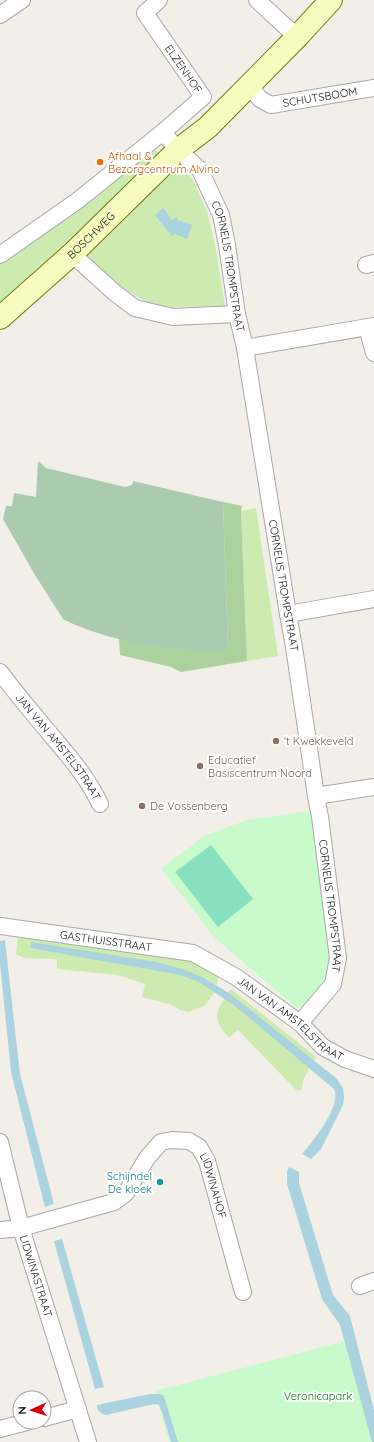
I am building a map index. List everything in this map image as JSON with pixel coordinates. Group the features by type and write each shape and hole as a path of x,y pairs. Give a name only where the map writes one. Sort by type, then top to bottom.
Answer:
{"street":[{"path":"1,12 22,0"},
{"name":"ELZENHOF","path":"159,0 145,13 203,97 163,132"},
{"path":"257,0 286,28 298,36"},
{"name":"BOSCHWEG","path":"0,318 72,254 178,150 208,127 298,36 331,0"},
{"name":"SCHUTSBOOM","path":"249,86 260,99 271,105 374,88"},
{"path":"0,255 78,201 163,132 178,150"},
{"name":"CORNELIS TROMPSTRAAT","path":"178,150 200,170 221,215 237,314 245,348 320,817 338,958 333,984 300,1024"},
{"path":"72,254 115,293 135,308 173,316 237,314"},
{"path":"245,348 371,326 374,354"},
{"path":"288,614 374,599"},
{"name":"JAN VAN AMSTELSTRAAT","path":"0,672 17,695 69,756 92,788 100,804"},
{"path":"316,796 374,787"},
{"name":"GASTHUISSTRAAT","path":"0,926 193,953 211,962"},
{"name":"JAN VAN AMSTELSTRAAT","path":"211,962 236,977 300,1024 323,1047 345,1059 374,1069"},
{"name":"LIDWINAHOF","path":"21,1228 114,1202 126,1193 148,1158 161,1142 172,1140 189,1141 199,1147 207,1161 243,1292"},
{"name":"LIDWINASTRAAT","path":"0,1142 21,1228 88,1442"},
{"path":"0,1230 21,1228"},
{"path":"52,1416 78,1409"},
{"path":"0,1429 12,1426"}],"green space":[{"path":"154,148 160,156 3,307 0,304 0,264 46,232"},
{"path":"176,167 186,172 193,180 208,214 216,250 225,306 170,307 145,301 124,288 85,254"},
{"path":"38,461 46,468 125,487 132,485 133,481 223,502 228,650 173,649 141,644 91,631 63,619 35,575 3,519 6,506 12,506 14,493 36,497"},
{"path":"223,502 242,506 247,661 181,672 171,667 120,655 119,639 151,646 187,650 228,650"},
{"path":"256,508 278,656 247,661 241,511"},
{"path":"310,811 331,943 328,973 314,998 298,1009 216,939 161,869 204,836 247,820"},
{"path":"211,845 253,899 218,927 175,872"},
{"path":"18,934 193,957 219,976 215,992 204,1006 189,1012 180,1010 169,1004 142,997 145,984 118,975 57,969 57,959 24,958 16,954"},
{"path":"231,989 316,1057 303,1080 302,1089 297,1091 238,1030 229,1038 223,1031 219,1025 217,1014"},
{"name":"Veronicapark","path":"349,1340 374,1442 169,1442 155,1391"}],"water":[{"path":"163,208 172,220 176,217 178,220 192,225 187,239 175,234 172,236 155,215"},
{"path":"5,940 20,1074 54,1204 45,1207 11,1072 0,963 0,941"},
{"path":"31,942 156,962 182,969 202,977 229,993 336,1078 343,1088 343,1105 321,1149 311,1159 302,1154 313,1141 330,1114 334,1104 334,1089 235,1006 199,982 180,975 30,948"},
{"path":"289,1167 299,1172 299,1183 333,1295 350,1316 374,1410 374,1442 372,1442 340,1325 322,1299 287,1184 287,1172"},
{"path":"62,1239 104,1387 95,1389 54,1241"},
{"path":"150,1394 160,1394 164,1396 178,1442 171,1442 159,1405 154,1404 106,1415 98,1410 97,1405"}],"place":[{"name":"Afhaal & Bezorgcentrum Alvino","path":"100,162"},
{"name":"'t Kwekkeveld","path":"276,741"},
{"name":"Educatief Basiscentrum Noord","path":"200,766"},
{"name":"De Vossenberg","path":"142,806"},
{"name":"Schijndel De kloek","path":"160,1182"}]}
